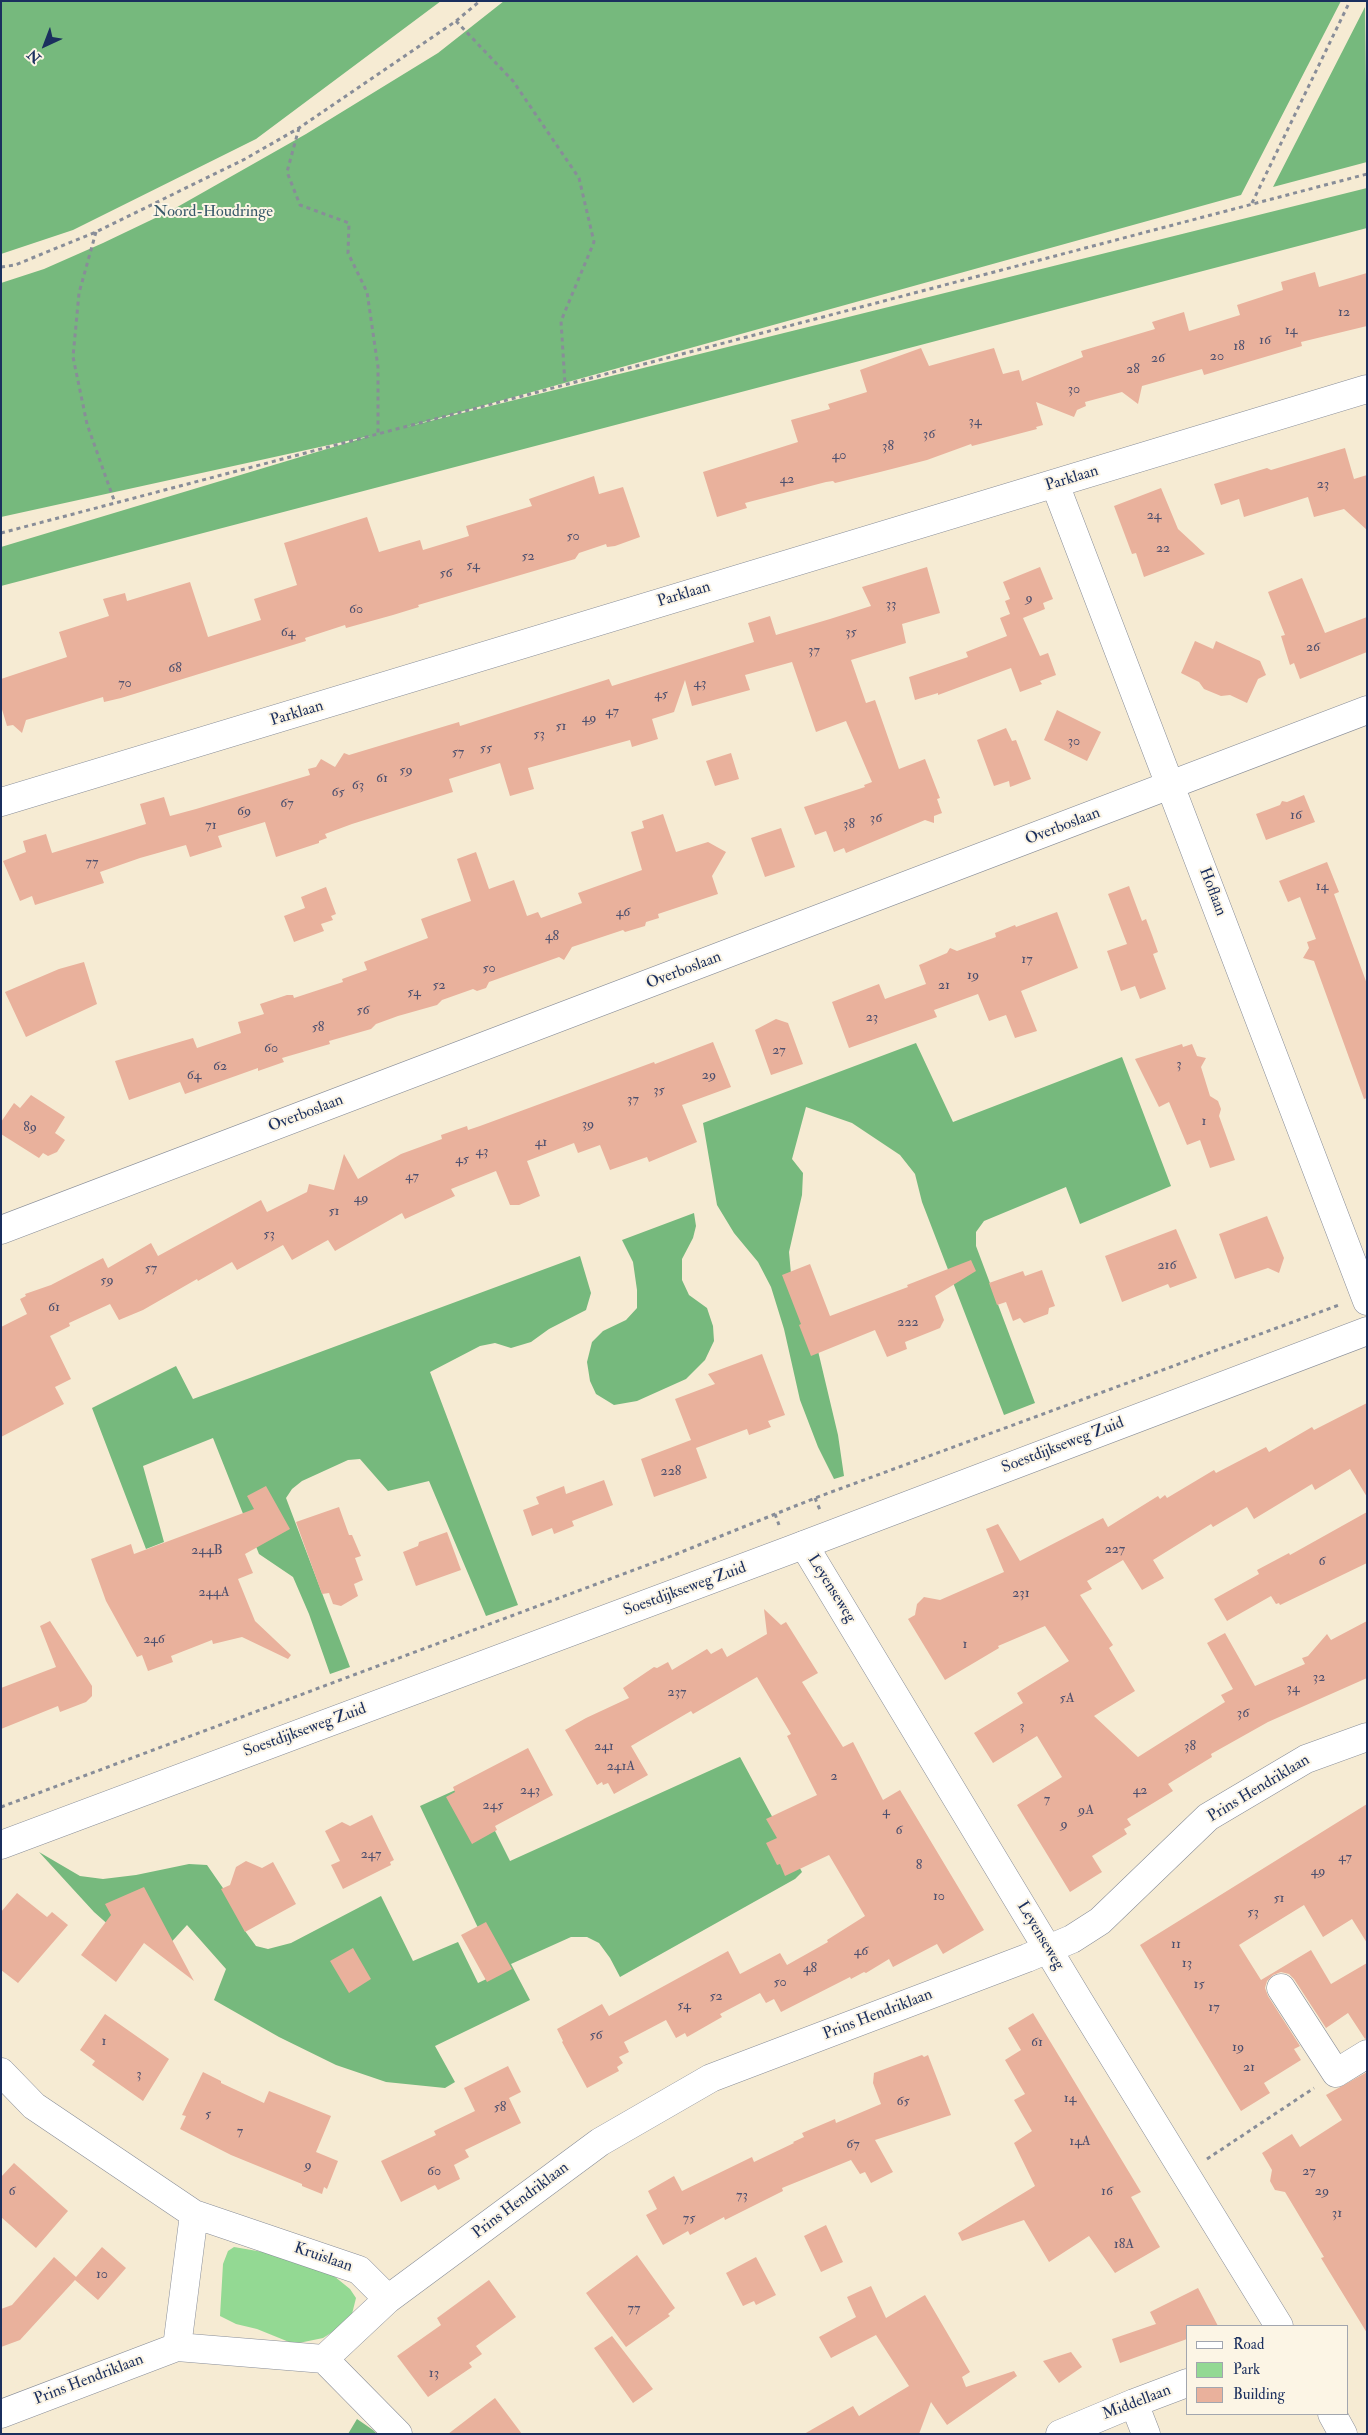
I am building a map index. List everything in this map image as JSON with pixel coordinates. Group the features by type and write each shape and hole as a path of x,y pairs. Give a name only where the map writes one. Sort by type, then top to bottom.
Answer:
{"street":[{"name":"Parklaan","path":"1,802 1367,389"},
{"name":"Hoflaan","path":"1055,484 1172,785 1366,1298"},
{"name":"Overboslaan","path":"1,1230 1367,710"},
{"name":"Soestdijkseweg Zuid","path":"1,1845 804,1545 1367,1331"},
{"name":"Leyenseweg","path":"804,1545 1060,1944 1278,2325"},
{"name":"Prins Hendriklaan","path":"388,2299 600,2142 711,2078 1060,1944 1100,1921 1208,1817 1306,1759 1367,1737"},
{"path":"1281,1988 1336,2073 1367,2054"},
{"name":"Kruislaan","path":"1,2072 34,2106 194,2214 359,2270 388,2299"},
{"path":"194,2214 177,2347 324,2359 398,2434"},
{"path":"324,2359 388,2299"},
{"name":"Prins Hendriklaan","path":"1,2414 177,2347"},
{"name":"Middellaan","path":"1060,2434 1134,2402 1186,2383"},
{"path":"1134,2402 1146,2434"},
{"path":"1333,2415 1344,2434"}],"path":[{"path":"1,267 15,265 96,232 245,159 299,128 456,20 480,1"},
{"path":"1251,203 1350,1"},
{"path":"456,20 514,81 579,178 594,242 561,320 565,384"},
{"path":"299,128 288,172 300,205 349,223 348,253 367,292 378,368 378,434"},
{"path":"1,533 1367,174"},
{"path":"96,232 79,292 73,356 87,424 115,503"},
{"path":"1,1807 674,1555 815,1498 1366,1298"},
{"path":"1204,2161 1336,2073"}],"green space":[{"path":"1,1 441,1 256,139 73,230 1,254"},
{"name":"Noord-Houdringe","path":"504,1 1341,1 1241,195 406,427 1367,188 1367,228 1,586 1,547 370,436 1,517 1,283 44,269 172,210 306,134 438,53"},
{"path":"1365,7 1367,162 1273,187"},
{"path":"916,1043 953,1122 1122,1057 1171,1186 1080,1224 1066,1187 984,1221 976,1232 976,1246 1035,1403 1004,1415 922,1202 915,1174 900,1155 852,1123 806,1107 792,1159 803,1173 802,1195 789,1252 791,1274 804,1292 838,1435 844,1476 834,1479 818,1447 800,1400 784,1329 771,1287 758,1262 734,1233 717,1205 703,1123"},
{"path":"694,1213 696,1226 693,1238 682,1259 682,1280 689,1295 707,1308 713,1326 714,1341 705,1360 686,1379 637,1401 614,1405 596,1394 590,1381 587,1362 592,1342 603,1331 626,1320 637,1308 637,1290 633,1262 622,1240"},
{"path":"580,1256 591,1293 586,1310 549,1329 531,1342 511,1348 495,1343 480,1346 430,1372 518,1605 486,1616 429,1481 388,1491 360,1459 348,1460 302,1481 292,1489 286,1498 350,1667 330,1674 309,1614 293,1577 259,1554 213,1438 143,1466 164,1542 146,1549 92,1408 176,1366 193,1399"},
{"path":"740,1757 802,1872 795,1879 620,1977 599,1943 587,1937 571,1937 511,1964 530,2000 435,2046 455,2082 445,2088 386,2082 336,2065 279,2037 214,2000 226,1969 187,1925 166,1948 120,1935 94,1912 39,1852 80,1876 103,1879 136,1875 189,1864 207,1865 234,1904 245,1931 256,1946 268,1949 291,1943 381,1896 413,1961 458,1942 478,1983 495,1975 480,1932 420,1806 471,1783 510,1861"},
{"path":"234,2247 263,2252 329,2272 350,2289 356,2298 352,2314 337,2329 323,2338 294,2344 257,2329 236,2324 220,2316 223,2264 228,2251"},
{"path":"357,2419 373,2430 377,2434 348,2434"}],"building":[{"path":"1315,272 1319,287 1367,273 1367,326 1301,342 1302,346 1204,375 1202,369 1142,386 1138,404 1122,392 1085,402 1086,406 1077,410 1074,417 1036,402 1043,425 1036,427 1037,429 972,446 971,444 927,460 880,472 835,483 833,481 826,482 745,503 747,508 717,517 703,472 798,442 791,420 830,409 828,404 867,392 860,370 921,348 929,366 994,348 1003,374 1019,370 1022,381 1083,357 1081,351 1155,329 1152,322 1184,312 1189,331 1240,315 1237,305 1283,290 1281,282"},
{"path":"1345,448 1354,479 1367,475 1367,530 1344,509 1314,517 1308,497 1244,517 1239,499 1221,505 1214,484 1267,468 1271,470"},
{"path":"594,476 599,494 623,487 640,537 615,546 607,547 606,544 579,553 575,559 418,605 419,607 393,615 346,628 345,625 305,638 306,641 121,698 104,702 103,697 26,720 22,733 13,725 7,726 1,706 1,679 67,657 59,632 109,616 103,599 125,593 127,601 190,582 208,637 261,620 254,599 297,585 284,543 367,517 379,552 420,540 423,550 469,536 466,526 532,506 529,499"},
{"path":"1161,488 1178,529 1205,554 1144,577 1136,553 1132,554 1114,506"},
{"path":"927,567 940,613 902,624 906,643 851,660 866,703 875,700 899,769 925,759 940,798 937,799 942,813 934,816 934,823 925,820 846,853 844,848 834,852 826,831 815,835 804,807 865,787 864,785 872,782 846,721 816,732 792,662 745,675 750,690 692,706 685,680 674,712 652,719 658,739 632,747 630,740 528,768 534,789 510,796 500,763 449,779 453,792 352,824 325,834 327,838 319,841 319,843 276,857 265,822 218,836 222,847 190,857 186,845 100,872 104,883 35,905 32,896 20,901 3,861 26,852 23,841 46,834 52,853 146,824 140,804 164,797 170,816 310,775 308,769 316,767 321,759 335,767 344,753 349,755 459,722 460,726 609,679 612,686 754,642 748,623 770,616 776,635 871,606 862,587"},
{"path":"1040,567 1053,599 1043,603 1045,609 1023,618 1040,656 1048,653 1056,675 1040,681 1042,684 1020,692 1011,668 938,695 938,693 915,700 909,677 968,657 966,652 1007,636 1000,618 1010,614 1005,601 1010,599 1003,582"},
{"path":"1302,578 1325,633 1367,617 1367,652 1300,679 1294,663 1290,665 1281,636 1285,635 1268,592"},
{"path":"1195,641 1213,649 1216,641 1260,661 1266,675 1258,679 1247,703 1230,695 1221,696 1204,689 1199,682 1181,673"},
{"path":"1057,710 1101,732 1087,761 1044,740"},
{"path":"1006,728 1012,741 1016,740 1031,779 1010,787 1009,781 994,786 977,740"},
{"path":"731,753 739,779 715,786 706,761"},
{"path":"1304,795 1315,822 1266,840 1256,814 1280,805 1282,801 1287,802"},
{"path":"663,814 676,852 708,842 726,852 712,876 718,894 658,914 659,918 646,922 645,926 625,932 623,930 572,947 564,960 559,957 489,982 486,988 477,991 473,989 442,1000 437,1005 376,1024 371,1029 329,1041 330,1044 282,1058 284,1062 258,1071 258,1068 185,1094 180,1082 129,1100 115,1061 193,1038 197,1048 241,1033 238,1022 264,1014 260,1004 287,995 293,995 294,998 343,982 342,979 367,970 364,962 428,938 421,919 471,901 457,859 476,852 489,889 514,880 527,916 538,912 541,918 582,903 578,893 642,870 631,832 644,828 642,821"},
{"path":"781,828 795,867 765,877 751,838"},
{"path":"1327,862 1339,892 1334,894 1367,984 1367,1098 1364,1099 1314,961 1303,958 1309,948 1307,942 1316,939 1300,897 1288,902 1279,881"},
{"path":"1129,886 1142,921 1146,919 1152,935 1158,952 1153,954 1166,989 1140,999 1135,986 1121,991 1107,951 1127,944 1108,894"},
{"path":"326,887 336,914 331,916 333,920 321,924 324,931 294,942 284,916 305,908 301,897"},
{"path":"1057,912 1078,968 1021,991 1037,1031 1015,1038 1006,1015 989,1021 978,994 934,1010 937,1017 849,1048 832,1002 879,984 885,999 926,984 919,965 947,953 950,948 957,951 996,937 995,933 1015,925 1016,927"},
{"path":"84,962 97,1004 26,1037 5,992 59,969"},
{"path":"776,1019 788,1023 803,1064 771,1075 755,1030"},
{"path":"713,1042 731,1087 682,1105 697,1142 649,1162 647,1157 610,1170 600,1145 578,1153 574,1143 527,1161 540,1196 519,1205 510,1205 496,1171 451,1189 455,1196 405,1219 402,1213 335,1251 328,1240 292,1260 283,1245 237,1270 232,1262 198,1281 197,1279 143,1310 119,1320 110,1304 69,1323 70,1326 50,1336 71,1379 55,1387 64,1404 1,1437 1,1327 27,1314 20,1299 26,1296 25,1294 51,1285 103,1258 108,1268 151,1243 158,1256 261,1200 267,1212 307,1192 309,1184 334,1190 344,1154 358,1179 401,1154 442,1139 441,1135 467,1126 468,1130 480,1126"},
{"path":"1182,1044 1183,1047 1192,1044 1197,1056 1206,1058 1201,1067 1210,1096 1218,1101 1221,1109 1219,1116 1235,1160 1210,1168 1200,1140 1187,1145 1169,1102 1159,1107 1135,1059"},
{"path":"31,1095 65,1117 55,1133 65,1140 57,1152 48,1156 43,1153 39,1158 1,1134 1,1122 14,1103 20,1108"},
{"path":"1267,1216 1284,1258 1279,1273 1268,1268 1235,1279 1219,1234"},
{"path":"1176,1229 1197,1278 1170,1288 1168,1284 1122,1302 1105,1256"},
{"path":"971,1260 976,1271 935,1296 944,1320 940,1328 905,1342 907,1349 887,1357 875,1330 811,1356 782,1275 810,1264 830,1316 908,1287 907,1285"},
{"path":"1042,1270 1055,1306 1049,1308 1048,1314 1024,1323 1020,1318 1013,1321 1006,1302 997,1305 989,1283 1023,1271 1025,1276"},
{"path":"762,1354 785,1415 768,1421 771,1427 749,1435 747,1429 696,1448 707,1478 654,1497 641,1459 691,1440 675,1399 715,1384 708,1374"},
{"path":"1367,1403 1367,1497 1350,1469 1315,1490 1312,1484 1254,1519 1247,1507 1213,1527 1211,1524 1153,1560 1164,1578 1142,1590 1123,1560 1087,1581 1092,1589 1080,1595 1113,1645 1109,1648 1135,1691 1094,1716 1138,1757 1225,1702 1221,1695 1233,1689 1207,1643 1225,1633 1255,1686 1305,1664 1302,1658 1308,1656 1327,1634 1331,1640 1367,1621 1367,1678 1268,1722 1211,1754 1212,1757 1168,1784 1173,1791 1127,1819 1131,1825 1124,1829 1127,1834 1092,1856 1102,1872 1070,1892 1017,1805 1062,1777 1037,1736 993,1763 974,1733 1023,1703 1017,1693 1069,1661 1045,1626 998,1646 999,1648 945,1680 908,1619 915,1615 917,1604 924,1597 940,1600 1004,1572 986,1529 998,1524 1020,1561 1103,1518 1108,1527 1158,1496 1160,1499 1165,1495 1167,1498 1214,1470 1216,1473 1266,1447 1269,1452 1312,1427 1314,1430"},
{"path":"604,1480 613,1505 572,1521 574,1526 554,1534 552,1528 532,1536 523,1510 539,1504 536,1497 564,1486 566,1494"},
{"path":"266,1486 290,1529 245,1554 253,1573 238,1579 255,1621 291,1655 288,1659 242,1637 213,1644 212,1640 171,1656 173,1662 148,1671 142,1655 137,1657 106,1601 91,1559 131,1544 134,1554 254,1509 247,1496"},
{"path":"339,1507 349,1535 352,1535 361,1556 355,1558 363,1580 354,1584 358,1596 341,1606 333,1604 329,1593 322,1594 296,1522"},
{"path":"1367,1512 1367,1563 1280,1605 1279,1603 1276,1604 1271,1596 1227,1621 1214,1599 1259,1574 1257,1570 1289,1553 1290,1555"},
{"path":"447,1532 461,1570 416,1586 403,1552 418,1546 419,1542"},
{"path":"764,1609 781,1625 786,1622 818,1673 802,1682 843,1747 853,1742 883,1800 900,1790 984,1930 943,1954 937,1944 893,1967 889,1959 866,1973 864,1972 851,1979 850,1977 781,2012 774,1999 766,2003 760,1993 720,2014 722,2017 687,2037 685,2033 676,2038 666,2020 624,2042 629,2052 619,2057 623,2063 617,2067 619,2071 587,2088 557,2029 602,2004 609,2016 728,1951 740,1974 780,1953 787,1965 828,1942 827,1940 865,1916 829,1855 785,1876 780,1864 777,1865 766,1843 777,1838 766,1819 817,1795 787,1736 791,1734 757,1677 693,1714 691,1711 631,1746 648,1775 614,1794 608,1783 603,1785 602,1782 597,1785 565,1730 629,1698 623,1688 654,1667 657,1668 668,1662 672,1670 707,1649 711,1654 722,1648 727,1657 767,1634"},
{"path":"50,1621 92,1686 92,1696 86,1702 60,1712 58,1706 1,1729 1,1688 56,1667 40,1626"},
{"path":"528,1748 553,1795 495,1826 497,1830 472,1844 446,1797 455,1792 453,1787"},
{"path":"1367,1804 1367,1943 1352,1919 1323,1937 1304,1905 1239,1945 1261,1980 1311,1950 1331,1984 1367,1963 1367,2038 1365,2039 1348,2013 1326,2028 1289,1974 1281,1972 1273,1975 1267,1981 1265,1988 1268,1996 1300,2046 1294,2049 1301,2060 1264,2083 1270,2093 1241,2111 1140,1945"},
{"path":"372,1815 394,1860 390,1862 391,1865 343,1889 331,1865 340,1861 325,1831 342,1822 350,1826"},
{"path":"246,1861 262,1868 273,1862 296,1904 245,1932 221,1889 230,1885 236,1867"},
{"path":"144,1887 194,1981 144,1943 116,1982 81,1955 111,1915 105,1904"},
{"path":"17,1893 47,1917 52,1912 68,1925 18,1983 1,1970 1,1912"},
{"path":"486,1922 512,1969 487,1982 461,1935"},
{"path":"353,1948 371,1979 349,1993 330,1961"},
{"path":"1033,2013 1141,2192 1131,2197 1160,2247 1115,2273 1089,2236 1049,2262 1024,2220 962,2241 958,2233 1035,2186 1014,2143 1032,2131 1014,2100 1025,2094 1005,2060 1021,2050 1008,2028"},
{"path":"105,2014 169,2059 143,2101 92,2065 95,2061 80,2050"},
{"path":"922,2055 924,2057 928,2055 951,2115 875,2140 893,2172 871,2183 865,2172 860,2174 851,2160 782,2188 783,2191 725,2220 724,2217 690,2235 688,2231 663,2245 646,2215 657,2209 648,2191 674,2176 682,2191 752,2157 754,2162 794,2143 804,2137 802,2133 835,2119 836,2123 881,2104 873,2083 874,2073"},
{"path":"508,2066 521,2092 509,2098 521,2123 465,2150 469,2157 454,2165 460,2179 438,2190 435,2185 401,2202 381,2161 436,2135 434,2131 475,2111 464,2088"},
{"path":"203,2072 221,2081 221,2083 264,2103 269,2091 331,2116 316,2152 338,2161 327,2189 324,2187 322,2194 302,2186 302,2184 231,2155 180,2129 186,2116 182,2115"},
{"path":"1367,2072 1367,2333 1321,2258 1324,2257 1285,2192 1275,2190 1270,2181 1272,2170 1262,2153 1292,2134 1300,2147 1342,2120 1326,2095"},
{"path":"14,2163 68,2211 36,2248 1,2217 1,2177"},
{"path":"826,2225 843,2262 821,2272 804,2236"},
{"path":"102,2247 126,2268 98,2300 75,2280 20,2340 1,2347 1,2309 12,2305 54,2257 76,2277"},
{"path":"637,2255 675,2308 668,2314 670,2316 626,2347 586,2293"},
{"path":"756,2257 776,2295 756,2305 754,2301 743,2306 726,2273"},
{"path":"489,2280 516,2317 476,2346 482,2354 469,2363 472,2367 428,2397 397,2356 441,2325 437,2318"},
{"path":"871,2286 886,2318 925,2295 970,2372 962,2377 966,2387 1014,2371 1017,2376 947,2425 931,2402 919,2434 804,2434 853,2406 859,2416 909,2386 876,2335 831,2358 819,2337 856,2317 847,2297"},
{"path":"1198,2288 1217,2325 1186,2325 1186,2339 1120,2363 1112,2339 1156,2324 1150,2312"},
{"path":"612,2336 653,2389 633,2403 594,2348"},
{"path":"1071,2352 1082,2367 1059,2383 1043,2361"},
{"path":"495,2398 522,2434 448,2434"}]}
